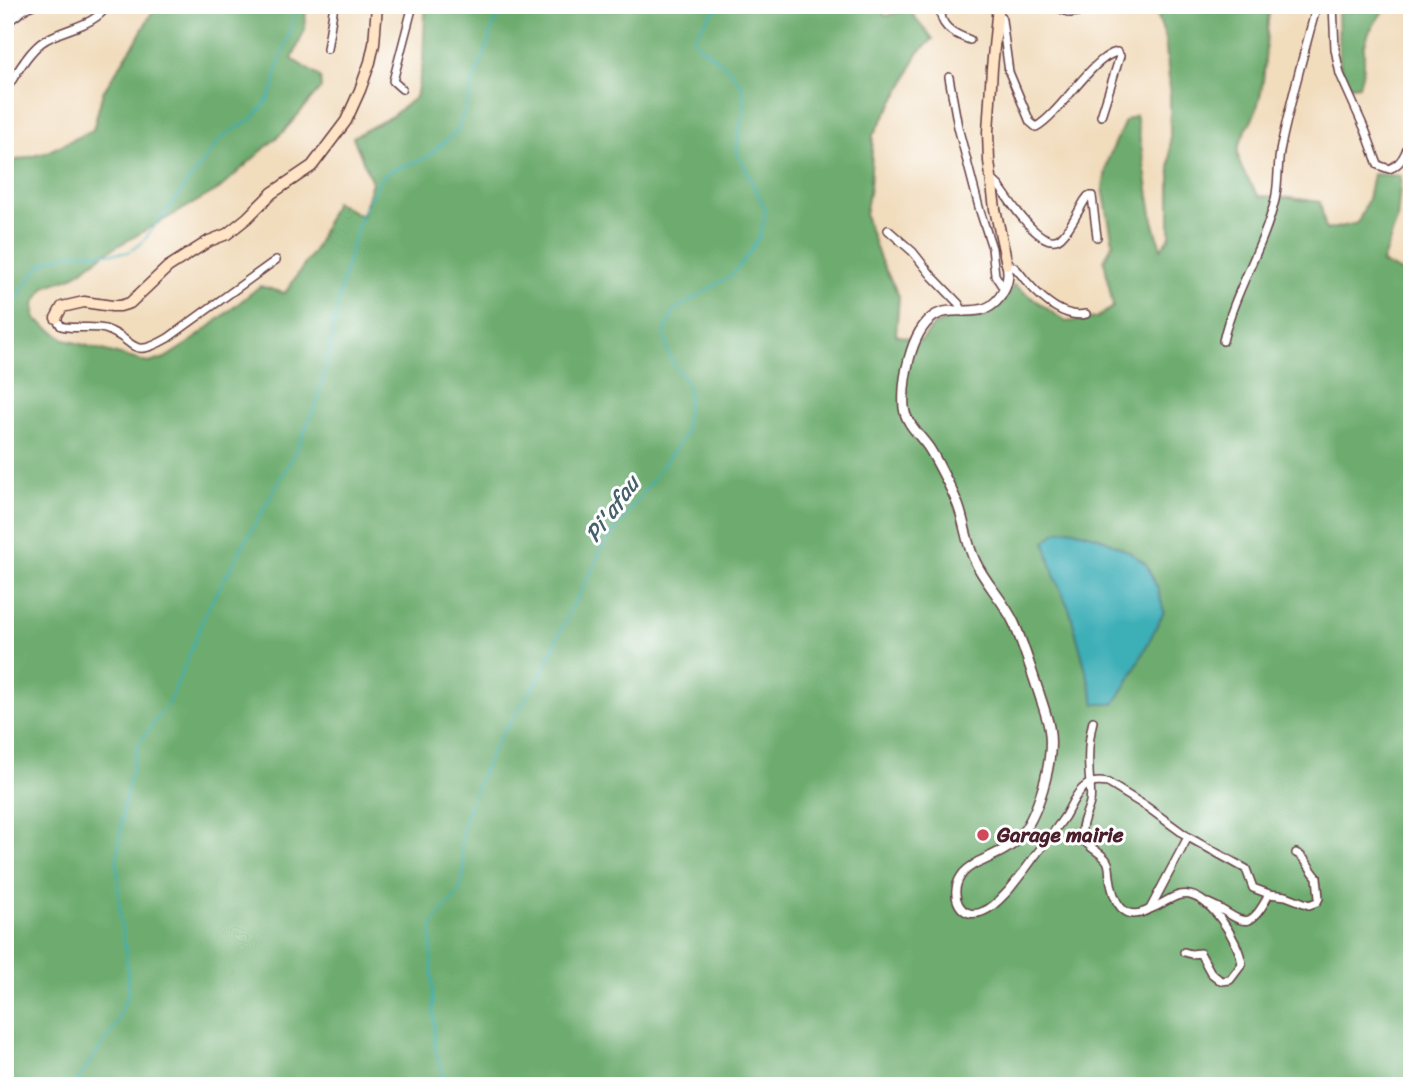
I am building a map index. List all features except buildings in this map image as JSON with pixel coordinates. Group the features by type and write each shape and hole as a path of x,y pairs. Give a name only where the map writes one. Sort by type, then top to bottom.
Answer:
{"main road":[{"path":"56,318 62,307 71,304 84,302 112,306 130,303 169,267 209,241 227,234 272,193 312,166 346,121 360,90 374,44 377,5"},
{"path":"998,7 988,132 990,179 1007,264"}],"street":[{"path":"5,24 33,5"},
{"path":"5,92 30,53 43,41 86,24 108,5"},
{"path":"327,49 334,5"},
{"path":"402,89 393,81 413,5"},
{"path":"947,5 941,15 943,24 952,32 970,40"},
{"path":"1052,5 1070,13 1099,9"},
{"path":"1223,341 1272,210 1279,155 1298,69 1317,5"},
{"path":"1333,5 1339,74 1352,97 1377,165 1389,169 1399,163 1412,127"},
{"path":"998,7 1009,72 1032,125 1039,127 1091,71 1117,52 1119,56 1101,116"},
{"path":"949,77 961,140 992,248 995,275 1004,289"},
{"path":"990,179 998,185 1024,220 1038,233 1055,241 1063,236 1088,196 1092,196 1097,237"},
{"path":"888,230 913,252 963,312"},
{"path":"56,318 61,326 104,329 137,348 145,349 168,338 276,260"},
{"path":"1086,314 1076,316 1063,312 1032,288 1014,266 1007,264 1007,283 993,304 982,310 940,313 923,325 907,370 904,389 906,417 929,448 954,495 968,546 976,564 1014,623 1051,734 1049,759 1041,794 1028,826 1016,841 1001,852 970,867 960,877 956,888 960,909 967,913 982,912 1010,888 1079,793 1088,785 1108,783 1147,807 1188,837 1246,869 1253,888 1309,905 1317,902 1319,898 1317,877 1305,859 1296,853"},
{"path":"1093,721 1089,758 1090,801 1082,830 1083,838 1106,860 1119,906 1126,912 1141,914 1178,895 1188,895 1245,921 1258,913 1269,894"},
{"path":"1150,909 1188,837"},
{"path":"1184,952 1200,953 1211,973 1221,982 1230,980 1242,964 1223,922 1207,905 1197,899"}],"green space":[{"path":"156,5 306,5 305,29 292,59 320,77 321,88 284,131 219,189 107,252 72,277 45,287 34,304 35,319 66,340 149,363 165,358 193,340 260,286 285,293 315,249 335,202 362,216 372,182 353,137 392,116 416,97 423,63 426,5 878,5 885,16 908,9 933,39 917,54 905,82 873,135 870,187 865,215 880,259 899,296 896,335 921,341 934,325 949,319 987,316 1004,302 1014,285 1066,322 1096,318 1113,307 1104,260 1113,243 1103,188 1108,159 1125,121 1136,115 1153,220 1161,249 1170,236 1170,90 1165,37 1154,5 1270,5 1259,100 1238,152 1243,170 1259,196 1320,202 1326,230 1358,223 1368,199 1373,174 1401,176 1397,220 1382,263 1412,277 1412,1086 5,1086 5,163 45,153 93,130 103,92"},
{"path":"1338,5 1387,5 1369,32 1364,47 1364,67 1359,85 1351,86 1342,77"}],"water":[{"path":"1070,529 1096,536 1128,551 1146,564 1158,589 1164,612 1114,704 1095,704 1070,611 1054,575 1045,542 1056,532"}],"waterway":[{"path":"5,314 34,273 46,262 73,253 128,252 142,243 222,137 253,118 266,103 274,87 296,5"},
{"path":"78,1086 79,1078 116,1025 129,991 120,918 117,861 124,802 138,744 168,704 207,610 296,451 317,402 339,297 362,213 381,178 390,171 426,158 457,131 492,29 504,5"},
{"name":"Pi'afau","path":"447,1086 435,1048 431,947 433,924 459,893 464,872 461,847 464,821 476,788 494,747 540,677 600,551 685,435 689,387 670,358 664,334 674,310 732,275 760,235 766,211 737,151 745,110 742,85 728,68 697,44 694,37 712,13 723,5"}],"place":[{"name":"Garage mairie","path":"983,835"}]}
